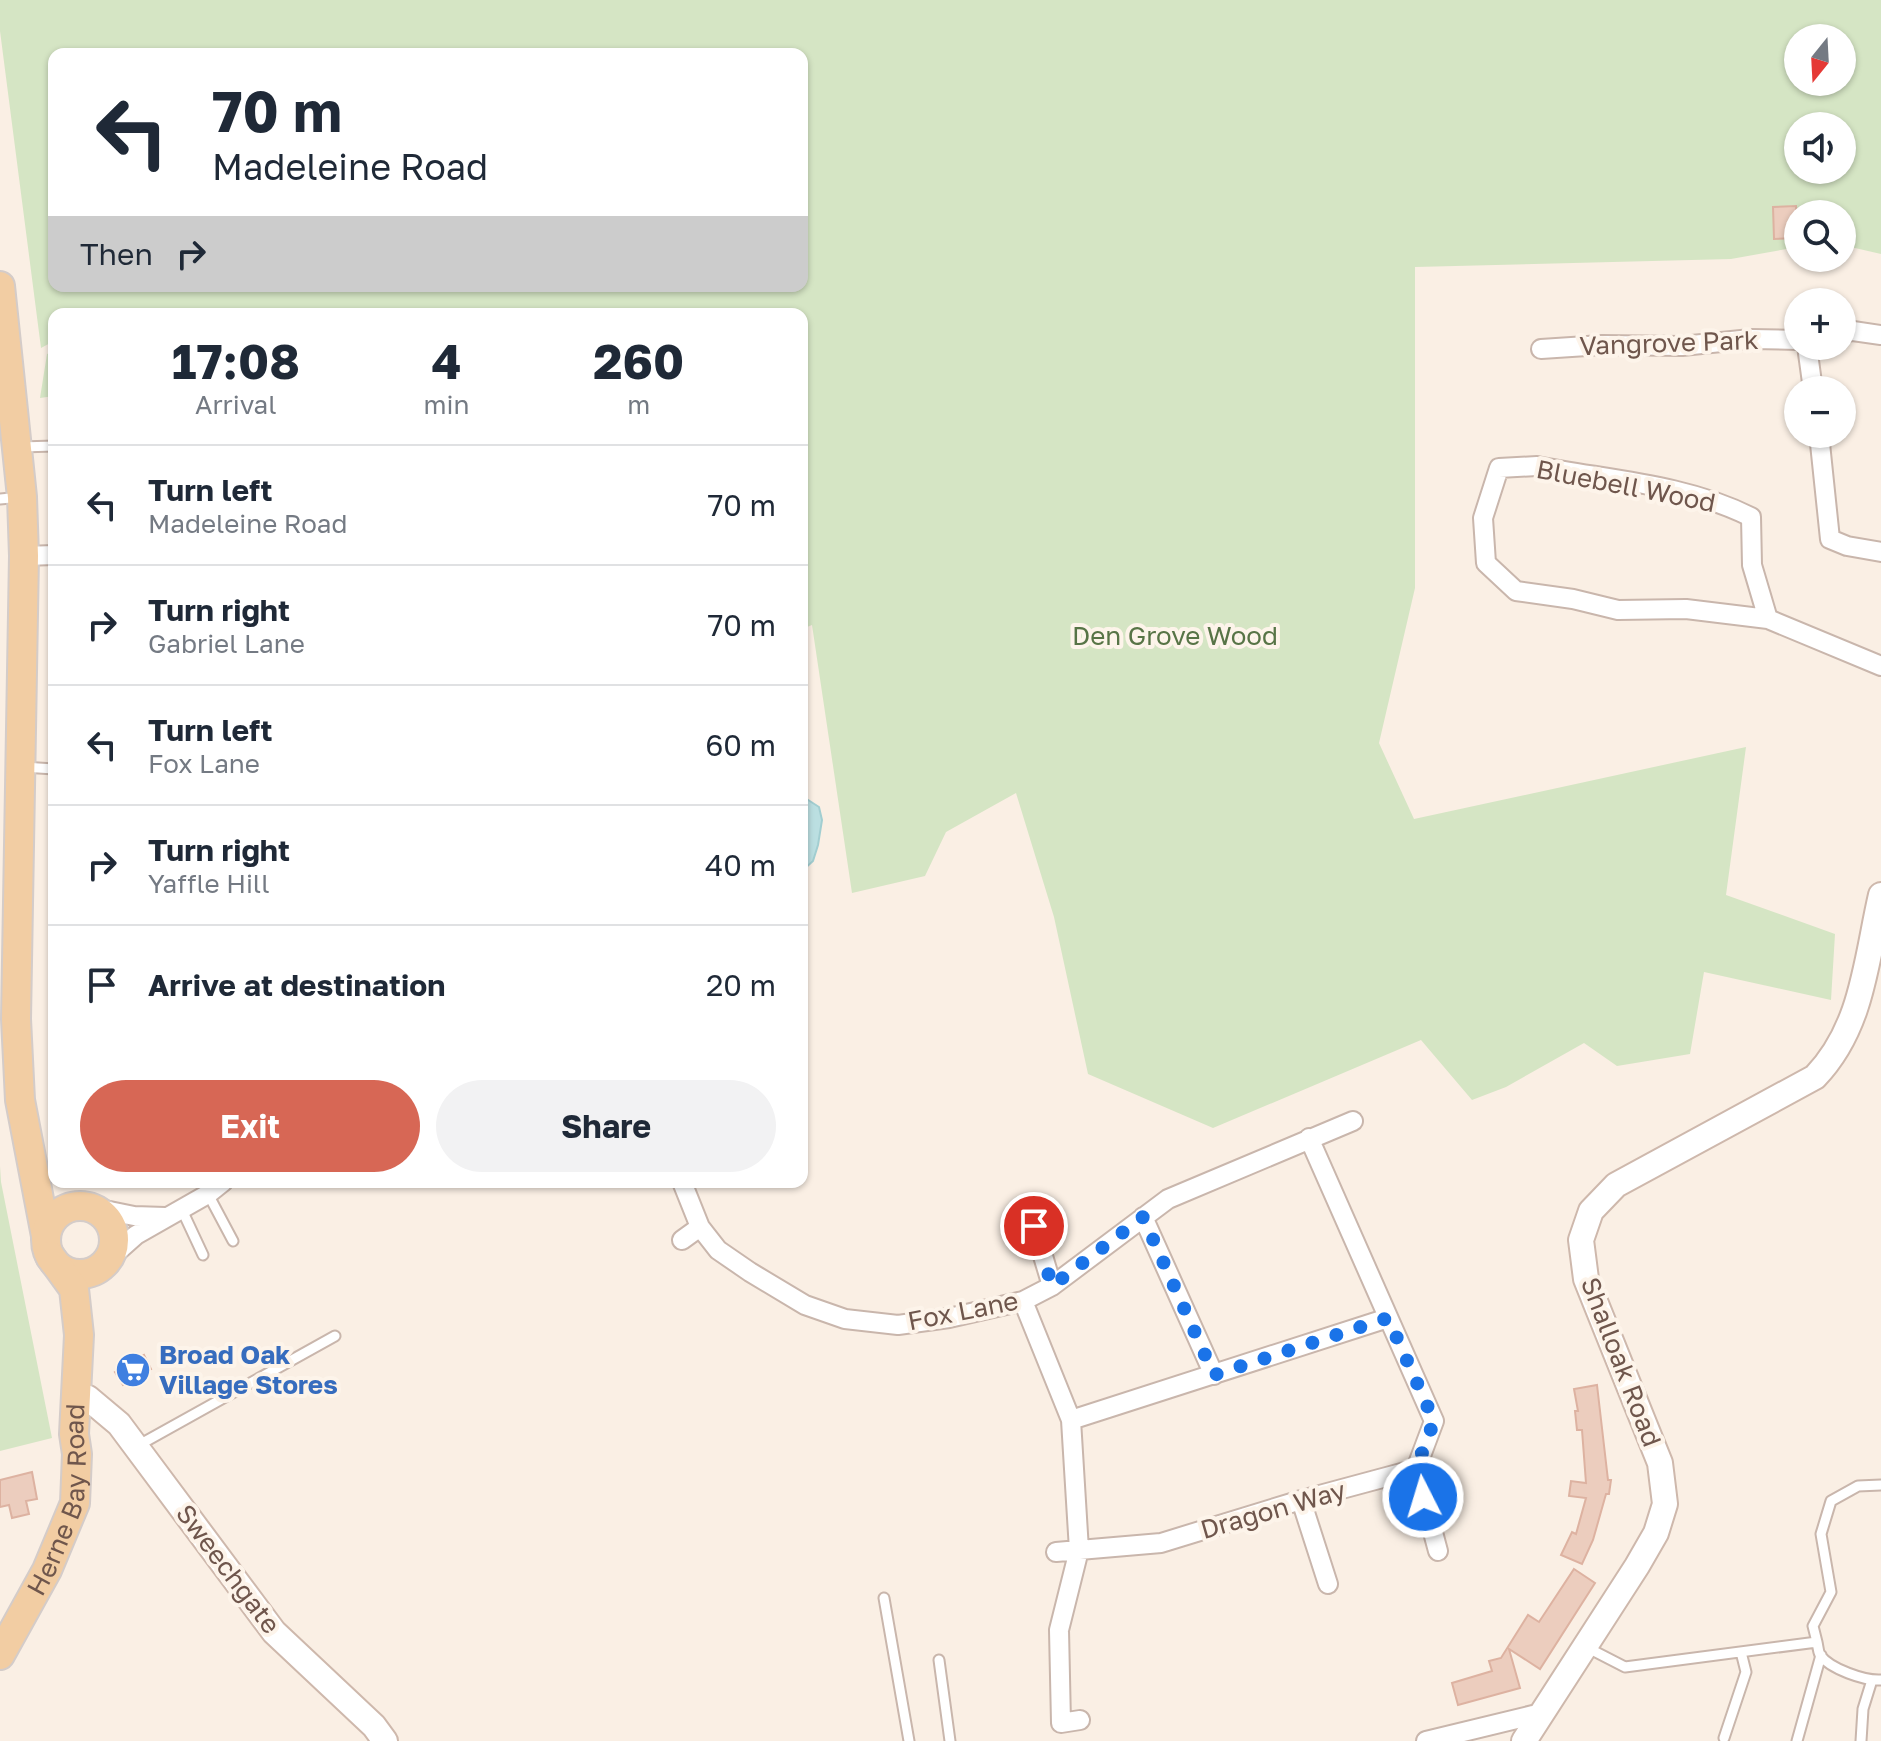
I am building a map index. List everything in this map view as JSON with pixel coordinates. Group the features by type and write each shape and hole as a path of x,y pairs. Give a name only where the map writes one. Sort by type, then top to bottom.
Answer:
{"main road":[{"name":"Herne Bay Road","path":"0,286 17,448 11,498 24,556 20,767 9,916 20,1100 48,1246 74,1289 79,1335 75,1503 47,1570 0,1655"},
{"name":"Herne Bay Road","path":"26,1127 48,1156"},
{"path":"76,1198 102,1214 112,1229 113,1248 106,1261 86,1273 65,1270 48,1246 53,1219 76,1198"},
{"name":"Herne Bay Road","path":"79,1335 106,1261"}],"street":[{"path":"1856,331 1881,335"},
{"name":"Vangrove Park","path":"1541,349 1784,340"},
{"path":"1820,448 1830,539 1847,546 1881,552"},
{"name":"Bluebell Wood","path":"1768,619 1752,565 1751,517 1724,503 1647,485 1537,466 1499,468 1483,518 1486,563 1516,591 1573,599 1618,610 1686,609 1768,619 1881,666"},
{"path":"24,556 48,555"},
{"name":"Shalloak Road","path":"1524,1741 1656,1533 1665,1504 1660,1463 1586,1279 1581,1240 1591,1211 1616,1185 1815,1077 1833,1059 1849,1029 1859,998 1881,895"},
{"name":"Fox Lane","path":"684,1188 700,1227 718,1250 750,1272 805,1305 845,1319 898,1325 949,1318 1023,1301 1052,1286 1168,1199 1353,1121"},
{"path":"1309,1138 1434,1421 1416,1469 1438,1551"},
{"path":"106,1261 136,1235 216,1188"},
{"path":"76,1198 134,1216 173,1214"},
{"path":"1143,1217 1214,1375"},
{"path":"1034,1226 1052,1286"},
{"path":"682,1240 700,1227"},
{"path":"1023,1301 1071,1420 1079,1550 1059,1630 1061,1723 1080,1720"},
{"path":"1071,1420 1388,1318"},
{"name":"Sweechgate","path":"76,1394 88,1398 119,1424 274,1632 374,1726 385,1741"},
{"name":"Dragon Way","path":"1056,1552 1161,1543 1416,1469"},
{"path":"1301,1500 1328,1584"},
{"path":"1426,1741 1533,1715 1541,1717"}],"lane":[{"path":"17,448 48,446"},
{"path":"20,767 48,769"},
{"path":"216,1188 233,1241"},
{"path":"173,1214 203,1255"},
{"path":"136,1447 335,1336"},
{"path":"1797,1741 1821,1655 1813,1626 1831,1592 1821,1534 1831,1501 1858,1486 1881,1485"},
{"path":"884,1598 909,1741"},
{"path":"1586,1646 1625,1667 1817,1642"},
{"path":"1724,1738 1746,1672 1741,1652"},
{"path":"1821,1655 1843,1671 1876,1680 1863,1709 1861,1741"},
{"path":"939,1660 950,1741"}],"green space":[{"name":"Den Grove Wood","path":"0,0 1881,0 1881,254 1856,248 1856,200 1784,200 1784,207 1773,208 1775,239 1784,239 1784,250 1731,259 1415,267 1415,588 1379,743 1414,819 1746,747 1726,895 1835,934 1831,1000 1704,972 1690,1054 1617,1066 1584,1043 1506,1087 1472,1100 1421,1040 1213,1128 1088,1074 1054,917 1016,793 946,832 925,876 852,893 812,625 808,627 808,308 48,308 48,344 41,348 0,31"},
{"path":"47,354 48,397 40,398"},
{"path":"0,1166 52,1438 0,1451"}],"water":[{"path":"808,800 819,807 822,820 813,861 808,866"}],"building":[{"path":"1773,207 1784,207 1784,239 1774,239"},
{"name":"Broad Oak Village Stores","path":"144,1355 151,1369 123,1385 115,1372"},
{"path":"1597,1385 1608,1480 1611,1480 1609,1494 1606,1494 1593,1540 1582,1564 1561,1555 1572,1532 1576,1534 1586,1498 1569,1496 1571,1481 1586,1483 1582,1430 1577,1430 1574,1389"},
{"path":"32,1472 37,1499 26,1501 29,1514 12,1518 9,1505 0,1507 0,1480"},
{"path":"1574,1569 1595,1583 1540,1669 1509,1649 1520,1688 1458,1705 1452,1683 1492,1671 1489,1661 1501,1658 1528,1615 1539,1622"}],"place":[{"name":"Broad Oak Village Stores","path":"133,1370"}],"route":[{"path":"1034,1226 1052,1286 1143,1217 1214,1375 1388,1318 1434,1421 1416,1469 1423,1497"}]}
